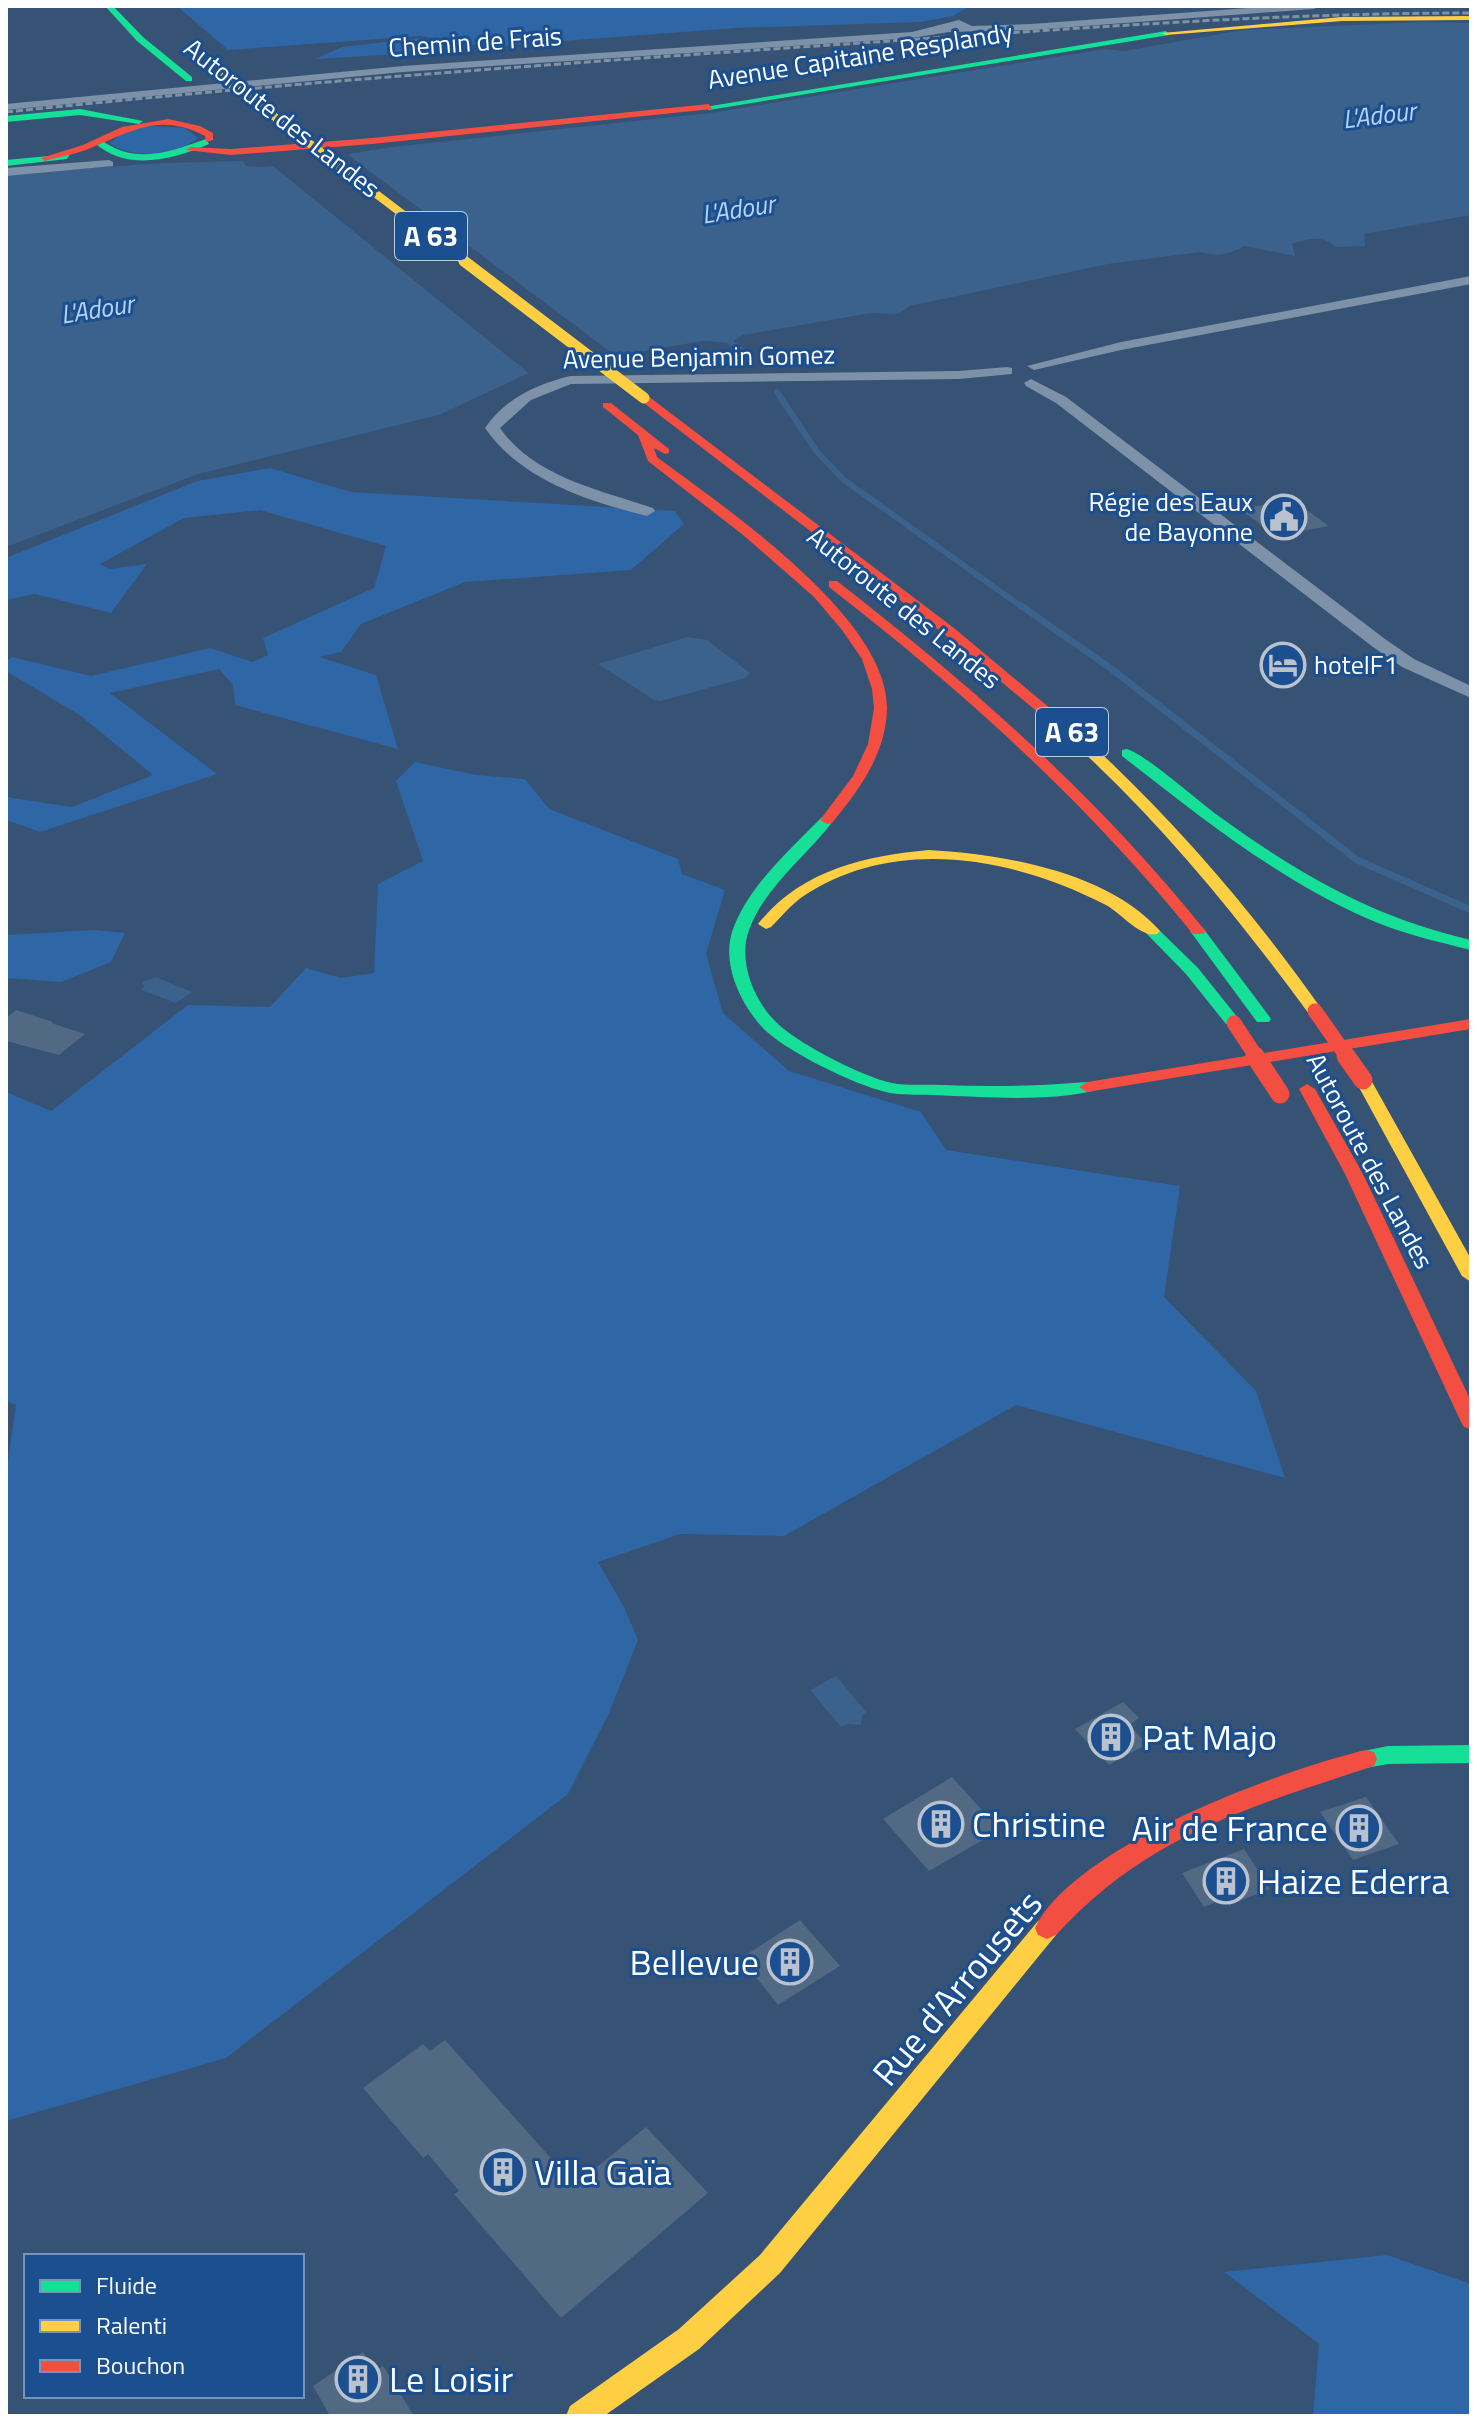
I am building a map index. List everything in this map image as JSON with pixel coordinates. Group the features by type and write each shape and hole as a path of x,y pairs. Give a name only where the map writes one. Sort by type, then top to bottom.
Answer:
{"main road":[{"name":"Autoroute des Landes","path":"109,6 140,39 227,108"},
{"name":"Avenue Capitaine Resplandy","path":"190,150 257,150 703,108 1190,29 1342,19 1471,18"},
{"name":"Autoroute des Landes","path":"198,59 1015,683 1103,760 1194,855 1256,931 1315,1011 1363,1080 1471,1276"},
{"path":"6,119 65,113 105,114 150,123"},
{"path":"65,113 99,119 118,129"},
{"name":"Avenue Capitaine Resplandy","path":"150,123 196,126 210,135 209,140 240,149 257,150"},
{"path":"45,158 98,142 101,137 118,129 150,123"},
{"name":"Autoroute des Landes","path":"252,128 302,167"},
{"path":"6,163 45,158 162,156 190,150 209,140"},
{"path":"98,142 114,159"},
{"name":"Autoroute des Landes","path":"552,362 925,655 1052,766 1159,880 1271,1031 1300,1078 1354,1174 1471,1422"},
{"path":"643,433 652,459 831,608 862,647 878,685 880,725 867,766 827,822 752,909 738,939 739,978 765,1025 825,1063 888,1088 996,1096 1108,1085 1471,1024"},
{"path":"781,503 1020,672 1093,728"},
{"path":"1118,746 1252,849 1313,889 1395,925 1471,945"},
{"path":"739,978 753,947 776,910 820,880 851,868 891,859 973,855 1050,871 1109,898 1171,947 1234,1023 1284,1100"},
{"path":"1324,1158 1387,1248"},
{"name":"Rue d'Arrousets","path":"580,2416 689,2339 770,2264 1060,1912 1125,1856 1163,1833 1260,1793 1353,1762 1388,1755 1471,1754"}],"street":[{"name":"Chemin de Frais","path":"6,107 417,68 912,35 950,26 1089,24 1314,6"},
{"path":"950,26 953,19 965,13"},
{"path":"6,172 114,159"},
{"path":"1009,375 1072,356 1471,280"},
{"path":"1009,375 1043,379 1072,356"},
{"path":"1034,366 1061,400 1379,643 1418,669 1471,693"},
{"name":"Avenue Benjamin Gomez","path":"647,511 595,496 540,468 504,447 492,428 502,414 526,397 543,387 570,380 1009,375"}],"shaded area":[{"path":"177,6 970,6 953,16 921,22 736,28 485,47 421,36 228,50"},
{"path":"421,38 461,45 437,52 315,59 342,47"},
{"path":"149,126 185,128 198,138 179,148 154,153 129,152 110,143 123,132"},
{"path":"270,468 351,492 675,511 684,524 631,570 465,582 361,624 341,652 320,657 376,675 398,749 235,705 233,685 219,669 110,693 217,774 40,832 6,820 6,797 72,807 153,775 81,716 6,671 6,661 12,657 91,676 210,648 252,662 268,655 263,638 374,588 386,546 260,510 184,518 100,564 110,569 147,564 111,613 35,594 6,600 6,558 197,481"},
{"path":"415,762 476,775 525,779 549,809 678,859 682,874 725,890 706,954 723,1013 789,1071 921,1112 946,1150 1180,1186 1164,1297 1256,1391 1285,1478 1016,1405 784,1536 680,1534 598,1562 624,1607 638,1640 609,1713 568,1794 226,2058 6,2121 6,1474 16,1405 6,1401 6,1092 51,1111 188,1005 270,1007 306,968 341,978 374,973 378,884 423,861 396,781"},
{"path":"95,930 125,933 111,962 61,982 6,978 6,935"},
{"path":"1387,2255 1471,2284 1471,2416 1313,2416 1319,2344 1224,2272"}],"water":[{"name":"L'Adour","path":"1422,22 1471,23 1471,215 1364,234 1365,246 1336,247 1315,239 1292,244 1295,256 1245,246 1219,255 1201,252 1108,264 910,306 898,314 871,313 743,335 728,342 702,341 535,370 439,415 198,474 6,547 6,174 162,163 243,161 246,166 266,167 392,147 710,113 1105,49 1124,51 1243,30"},
{"path":"688,637 707,640 750,673 745,678 661,701 654,700 598,664"},
{"path":"156,977 192,992 176,1003 141,990 144,987 142,982"},
{"path":"836,1676 867,1713 862,1716 861,1725 841,1727 810,1690"}],"pier":[{"path":"343,151 621,360 531,375 268,162"}],"building":[{"name":"Régie des Eaux de Bayonne","path":"1293,500 1329,526 1276,536 1240,509"},
{"path":"16,1010 85,1034 59,1055 6,1041 6,1018"},
{"name":"Pat Majo","path":"1123,1702 1139,1718 1129,1725 1147,1744 1109,1765 1075,1729"},
{"name":"Christine","path":"952,1777 1000,1830 929,1871 883,1819"},
{"name":"Air de France","path":"1366,1797 1399,1844 1353,1860 1320,1812"},
{"name":"Haize Ederra","path":"1244,1849 1270,1889 1229,1905 1225,1898 1204,1907 1182,1873"},
{"name":"Bellevue","path":"800,1920 840,1966 778,2005 741,1958"},
{"name":"Villa Gaïa","path":"445,2040 575,2185 646,2127 708,2193 561,2318 454,2194 459,2191 428,2154 423,2158 363,2088 423,2044 430,2051"},
{"name":"Le Loisir","path":"363,2352 375,2371 383,2366 414,2416 330,2416 313,2386"}],"waterway":[{"path":"723,336 748,356"},
{"path":"777,392 817,452 844,480 1022,607"},
{"path":"1020,605 1113,670 1357,860 1471,910"}],"railway":[{"path":"6,112 418,75 990,34 1231,19 1471,13"}],"traffic: fast":[{"path":"109,6 140,39 189,79"},
{"path":"709,107 1166,33"},
{"path":"6,119 80,112 139,121"},
{"path":"98,142 109,150 136,157 166,155 206,142"},
{"path":"6,163 67,156"},
{"path":"1127,753 1244,842 1338,899 1383,920 1471,945"},
{"path":"827,820 778,872 756,901 740,932 737,952 742,981 755,1007 770,1026 834,1067 889,1088 1007,1093 1087,1087"},
{"path":"1152,931 1192,971 1232,1021"},
{"path":"1198,931 1263,1019"},
{"path":"1366,1759 1388,1755 1471,1754"}],"traffic: slow":[{"path":"1166,33 1342,19 1471,18"},
{"path":"218,74 644,398"},
{"path":"1064,727 1167,826 1258,935 1315,1011"},
{"path":"766,924 797,894 836,872 881,859 929,854 979,857 1028,867 1075,883 1117,905 1152,931"},
{"path":"1363,1080 1471,1276"},
{"path":"580,2416 689,2339 770,2264 1047,1928"}],"traffic: jam":[{"path":"190,150 231,152 372,141 709,107"},
{"path":"45,158 86,147 125,129 153,122 196,128 210,135 209,140"},
{"path":"644,398 949,631 1064,727"},
{"path":"607,405 665,451"},
{"path":"643,433 652,459 784,563 847,627 868,659 879,689 879,726 860,776 827,820"},
{"path":"833,584 981,704 1027,746 1115,833 1198,931"},
{"path":"1315,1011 1363,1080"},
{"path":"1234,1023 1280,1094"},
{"path":"1087,1087 1471,1024"},
{"path":"1307,1089 1354,1174 1471,1422"},
{"path":"1047,1928 1097,1878 1153,1841 1246,1800 1366,1759"}],"place":[{"name":"Régie des Eaux de Bayonne","path":"1284,517"},
{"name":"hotelF1","path":"1283,665"},
{"name":"Pat Majo","path":"1111,1737"},
{"name":"Christine","path":"941,1824"},
{"name":"Air de France","path":"1359,1828"},
{"name":"Haize Ederra","path":"1226,1881"},
{"name":"Bellevue","path":"790,1962"},
{"name":"Villa Gaïa","path":"503,2172"},
{"name":"Le Loisir","path":"358,2379"}]}
